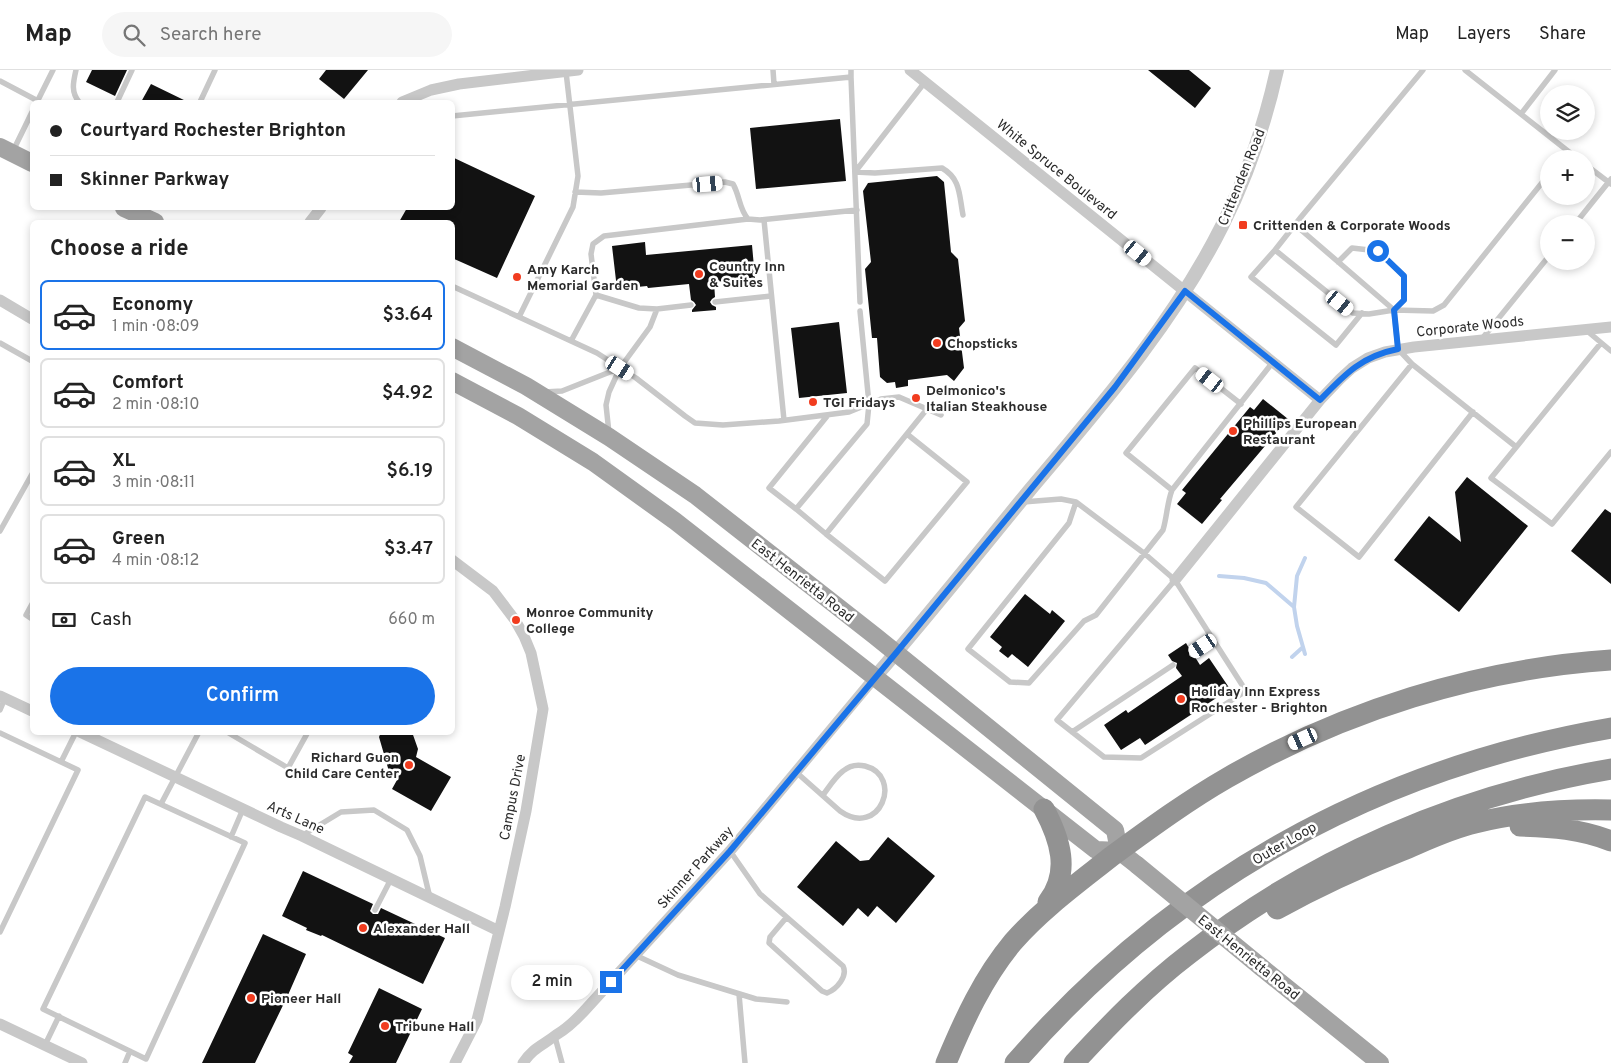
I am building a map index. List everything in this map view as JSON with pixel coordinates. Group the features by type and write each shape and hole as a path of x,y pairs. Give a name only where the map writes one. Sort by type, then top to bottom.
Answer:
{"highway":[{"path":"1028,926 1072,887 1119,851 1185,805 1229,777 1286,747 1335,726 1403,701 1472,681 1543,667 1611,660"},
{"name":"Outer Loop","path":"1015,1063 1076,998 1142,939 1204,892 1282,843 1332,816 1376,796 1445,770 1562,737 1611,728"},
{"path":"1074,1063 1100,1035 1164,975 1206,941 1266,900 1334,860 1392,833 1466,805 1528,787 1611,769"},
{"path":"946,1063 965,1018 984,984 1004,954 1051,899 1061,875 1062,857 1060,846 1044,809"},
{"path":"1100,1035 1174,975 1234,933 1316,888 1371,862 1474,823 1504,817 1577,810 1611,810"},
{"path":"1400,851 1477,830 1519,826 1554,827 1586,832 1611,841"}],"main road":[{"path":"6,150 30,162"},
{"path":"130,210 152,218"},
{"name":"East Henrietta Road","path":"455,349 534,391 609,437 695,495 896,653 1115,830 1119,851 1380,1063"},
{"path":"455,383 518,416 593,462 675,521 1096,850 1119,851"}],"street":[{"name":"White Spruce Boulevard","path":"910,70 1185,291"},
{"name":"Crittenden Road","path":"875,677 1115,387 1185,291 1218,234 1236,197 1262,125 1277,70"},
{"path":"407,100 431,90 459,84 572,71"},
{"path":"312,220 319,210"},
{"path":"1185,291 1320,400"},
{"path":"0,300 30,318"},
{"name":"Corporate Woods","path":"1175,580 1320,400 1352,368 1368,358 1398,349 1611,328"},
{"name":"Campus Drive","path":"455,562 493,591 515,620 531,654 543,709 526,811 477,1020 455,1063"},
{"name":"Skinner Parkway","path":"523,1063 538,1046 555,1037 571,1025 586,1009 730,851 875,677"},
{"path":"3,697 30,710"},
{"name":"Arts Lane","path":"84,735 302,836 499,931"},
{"path":"0,1024 82,1063"}],"lane":[{"path":"39,100 52,70"},
{"path":"76,70 73,82 74,95 78,100"},
{"path":"118,100 132,70"},
{"path":"201,100 216,70"},
{"path":"772,70 774,84"},
{"path":"1362,313 1336,345 1251,277 1423,70"},
{"path":"1465,70 1566,150"},
{"path":"1521,114 1554,70"},
{"path":"519,317 573,208 578,176 570,105 572,71"},
{"path":"455,116 774,84 851,73 860,302"},
{"path":"0,81 34,100"},
{"path":"855,172 925,82"},
{"path":"6,150 30,115"},
{"path":"855,172 875,173 942,168 952,174 957,182 963,215"},
{"path":"1582,215 1610,182 1595,172"},
{"path":"575,192 601,193 725,182 733,184 738,193 742,211 748,219"},
{"path":"1275,250 1353,313 1394,310 1434,311 1444,304 1540,185"},
{"path":"571,341 596,295 591,254 593,244 604,236 748,219 764,220 857,210"},
{"path":"1301,216 1300,229 1394,310 1398,349 1412,364 1515,446"},
{"path":"764,220 784,420"},
{"path":"1338,262 1352,248 1378,251 1404,276 1404,300 1394,310"},
{"path":"1480,340 1540,267"},
{"path":"455,287 597,353 695,422 723,425 828,415 849,412 881,399 899,397 941,415"},
{"path":"596,295 639,308 657,309 691,305"},
{"path":"715,302 772,296"},
{"path":"609,437 610,426 606,404 609,392 620,368 650,327 657,309"},
{"path":"796,509 867,424 869,404 860,311"},
{"path":"1586,330 1611,351"},
{"path":"0,342 30,360"},
{"path":"1601,343 1515,446 1491,478 1552,524 1611,452"},
{"path":"1076,502 1069,523 968,649 1010,682 1029,683 1084,621 1096,615 1163,530 1172,490 1273,362"},
{"path":"1412,364 1296,508 1359,557 1472,412"},
{"path":"534,391 562,391 620,368"},
{"path":"1172,490 1126,454 1141,435 1195,368 1241,404"},
{"path":"826,534 927,409"},
{"path":"828,415 769,488 885,581 967,482 907,434"},
{"path":"0,531 30,478"},
{"path":"1020,502 1061,499 1076,502 1145,554 1175,580 1246,691 1141,758 1104,757 1057,720 1175,580"},
{"path":"30,608 26,615 30,618"},
{"path":"1193,652 1213,639"},
{"path":"1072,732 1173,666"},
{"path":"0,710 3,697"},
{"path":"0,733 78,770 0,932"},
{"path":"61,762 76,735"},
{"path":"161,804 197,735"},
{"path":"232,735 288,768 306,735"},
{"path":"796,772 840,811 856,819 866,818 880,808 885,792 884,783 874,770 858,765 842,771 823,795"},
{"path":"145,797 161,804 245,843 146,1059 43,1008 145,797"},
{"path":"231,837 243,809"},
{"path":"302,836 341,812 374,810 407,830 420,856 430,898"},
{"path":"730,851 760,894 843,966 845,976 833,990 827,993 822,991 772,948 769,943 770,937 786,918"},
{"path":"375,910 392,879"},
{"path":"635,955 678,974 739,994 756,999 787,1002"},
{"path":"739,994 745,1063"},
{"path":"45,1045 59,1016"},
{"path":"555,1037 562,1063"},
{"path":"125,1063 130,1052"}],"building":[{"path":"92,70 127,70 115,96 86,82"},
{"path":"326,70 368,70 344,99 319,79"},
{"path":"1148,70 1189,70 1211,88 1195,108"},
{"path":"151,84 184,100 142,100"},
{"path":"840,119 846,181 756,189 750,128"},
{"path":"455,158 535,196 497,278 455,259 455,220 400,220 406,210 455,210"},
{"path":"937,176 944,182 951,252 958,259 965,321 959,328 964,368 954,381 947,375 908,380 908,386 896,388 895,382 887,383 880,377 877,338 872,338 865,269 871,262 863,191 868,183"},
{"path":"645,242 646,255 752,245 755,278 714,282 715,297 710,302 716,307 716,310 692,312 696,305 691,300 689,284 617,289 612,246"},
{"path":"839,322 847,393 799,398 791,328"},
{"path":"1263,399 1288,419 1220,499 1222,500 1202,524 1177,504 1186,493 1182,490 1250,407 1254,410"},
{"path":"1467,477 1528,526 1459,612 1394,560 1429,516 1461,542 1455,492"},
{"path":"1605,509 1611,513 1611,584 1571,551"},
{"path":"1025,594 1050,614 1052,610 1065,621 1028,667 1012,654 1008,658 999,651 1002,647 990,637"},
{"name":"Holiday Inn Express Rochester - Brighton","path":"1186,643 1190,650 1189,655 1195,657 1200,665 1209,658 1230,689 1145,745 1140,738 1121,750 1104,725 1126,710 1128,713 1182,676 1176,668 1177,663 1172,661 1168,655"},
{"name":"Richard Guon Child Care Center","path":"380,735 413,735 418,749 416,757 451,777 431,811 392,789 397,780 390,775"},
{"path":"888,837 935,876 896,923 877,906 868,917 858,908 843,926 797,887 836,841 860,861 869,860"},
{"name":"Alexander Hall","path":"303,871 373,904 370,911 373,914 378,914 381,908 445,938 423,984 322,935 306,930 307,928 282,916"},
{"name":"Pioneer Hall","path":"263,934 306,954 288,995 255,1063 202,1063"},
{"name":"Tribune Hall","path":"379,988 422,1009 396,1063 349,1063 353,1056 348,1053"}],"waterway":[{"path":"1294,607 1297,576 1305,558"},
{"path":"1219,576 1244,578 1266,583 1294,607 1305,654"},
{"path":"1292,657 1303,647"}],"place":[{"name":"Crittenden & Corporate Woods","path":"1243,225"},
{"name":"Country Inn & Suites","path":"699,274"},
{"name":"Amy Karch Memorial Garden","path":"517,277"},
{"name":"Chopsticks","path":"937,343"},
{"name":"Delmonico's Italian Steakhouse","path":"916,398"},
{"name":"TGI Fridays","path":"813,402"},
{"name":"Phillips European Restaurant","path":"1233,431"},
{"name":"Monroe Community College","path":"516,620"},
{"name":"Holiday Inn Express Rochester - Brighton","path":"1181,699"},
{"name":"Richard Guon Child Care Center","path":"409,765"},
{"name":"Alexander Hall","path":"363,928"},
{"name":"Pioneer Hall","path":"251,998"},
{"name":"Tribune Hall","path":"385,1026"}],"route":[{"path":"611,982 730,851 896,653 1115,387 1185,291 1320,400 1352,368 1368,358 1398,349 1394,310 1404,300 1404,276 1378,251"}]}
